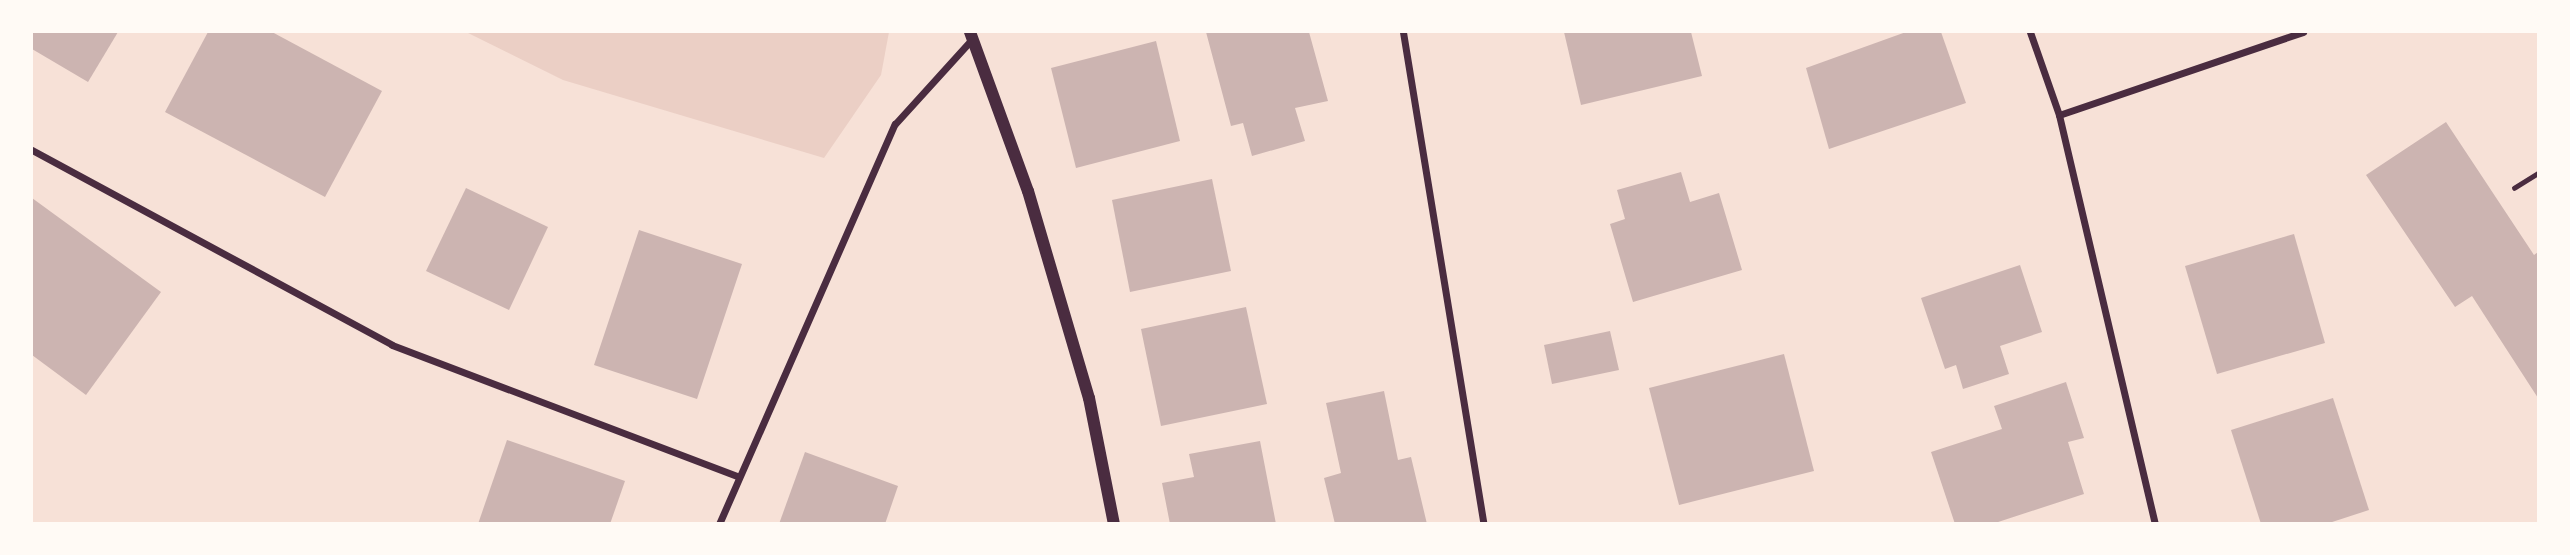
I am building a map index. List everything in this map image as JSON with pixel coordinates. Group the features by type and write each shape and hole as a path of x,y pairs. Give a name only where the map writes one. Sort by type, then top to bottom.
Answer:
{"street":[{"path":"1403,32 1484,523"},
{"path":"2030,32 2059,115 2155,523"},
{"path":"2059,115 2303,32"},
{"path":"719,523 737,476 895,124 971,35 1028,191 1089,398 1114,523"},
{"path":"32,150 392,345 737,476"}],"path":[{"path":"2514,188 2539,173"}],"shaded area":[{"path":"466,32 889,32 881,75 824,158 563,80"}],"building":[{"path":"32,32 118,32 88,82 32,49"},
{"path":"208,32 272,32 382,91 325,197 165,112"},
{"path":"1206,32 1309,32 1328,101 1295,108 1305,141 1252,156 1243,123 1231,126"},
{"path":"1564,32 1691,32 1702,76 1581,105"},
{"path":"1906,32 1941,32 1966,103 1829,149 1806,68"},
{"path":"1156,41 1180,141 1076,168 1051,68"},
{"path":"2446,122 2534,255 2538,252 2538,398 2472,296 2455,307 2366,175"},
{"path":"1681,172 1690,202 1719,193 1742,270 1633,302 1610,224 1625,219 1617,190"},
{"path":"1212,179 1231,271 1130,292 1112,200"},
{"path":"466,188 548,227 509,310 426,271"},
{"path":"32,198 161,292 86,395 32,355"},
{"path":"639,230 742,264 697,399 594,365"},
{"path":"2294,234 2325,343 2217,374 2185,266"},
{"path":"2020,265 2042,332 2000,346 2009,374 1963,389 1956,365 1945,369 1921,298"},
{"path":"1246,307 1267,404 1161,426 1141,329"},
{"path":"1610,331 1619,370 1552,384 1544,345"},
{"path":"1784,354 1814,471 1679,505 1649,388"},
{"path":"2066,382 2084,438 2068,442 2084,494 1992,524 1955,524 1931,452 2002,429 1994,406"},
{"path":"1384,391 1398,460 1411,457 1427,524 1335,524 1324,478 1341,473 1326,403"},
{"path":"2333,398 2369,510 2326,524 2261,524 2231,430"},
{"path":"507,440 625,481 610,524 478,524"},
{"path":"1260,441 1276,524 1170,524 1162,483 1194,477 1189,454"},
{"path":"805,452 898,486 885,524 779,524"}]}
